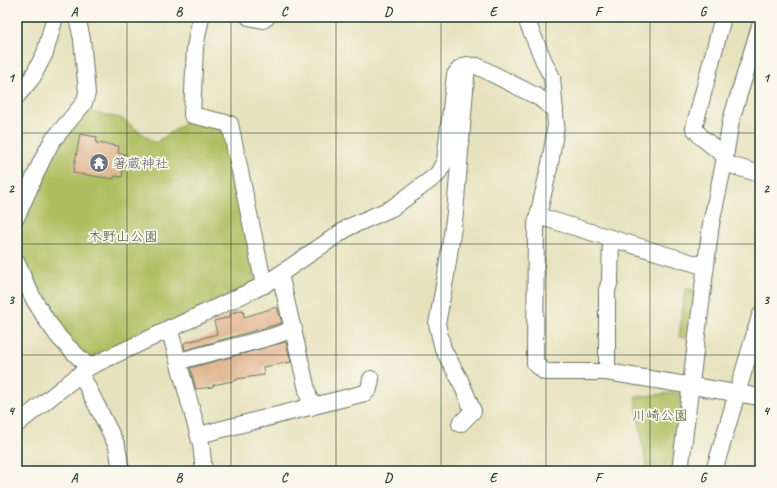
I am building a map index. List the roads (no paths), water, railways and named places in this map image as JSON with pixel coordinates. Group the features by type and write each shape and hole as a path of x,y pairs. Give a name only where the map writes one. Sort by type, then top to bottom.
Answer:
{"street":[{"path":"17,96 32,78 45,53 55,17"},
{"path":"17,216 52,141 84,102 87,93 82,39 77,17"},
{"path":"201,17 195,47 192,115 230,124 264,285"},
{"path":"249,17 263,20 267,17"},
{"path":"528,17 528,24 552,77 556,125 550,164 536,224 536,363 545,372 608,372 760,397"},
{"path":"724,17 694,128 701,137 725,160 760,174"},
{"path":"680,471 711,224 725,160 731,120 760,26"},
{"path":"17,424 85,370 170,328 264,285 349,227 392,208 436,175 445,161 455,75 458,69 467,65 477,66 538,97 555,110"},
{"path":"460,424 473,411 460,380 443,348 437,324 455,213 467,65"},
{"path":"538,216 706,267"},
{"path":"608,372 607,290 610,281 611,239"},
{"path":"17,263 24,282 43,314 59,338 85,370 117,446 121,471"},
{"path":"280,274 311,406"},
{"path":"714,471 760,316"},
{"path":"170,328 201,444 204,471"},
{"path":"179,361 271,337 294,329"},
{"path":"198,434 365,393 369,389 371,379"}],"place":[{"name":"箸蔵神社","path":"99,163"}],"park label":[{"name":"木野山公園","path":"123,236"},
{"name":"川崎公園","path":"660,415"}]}
